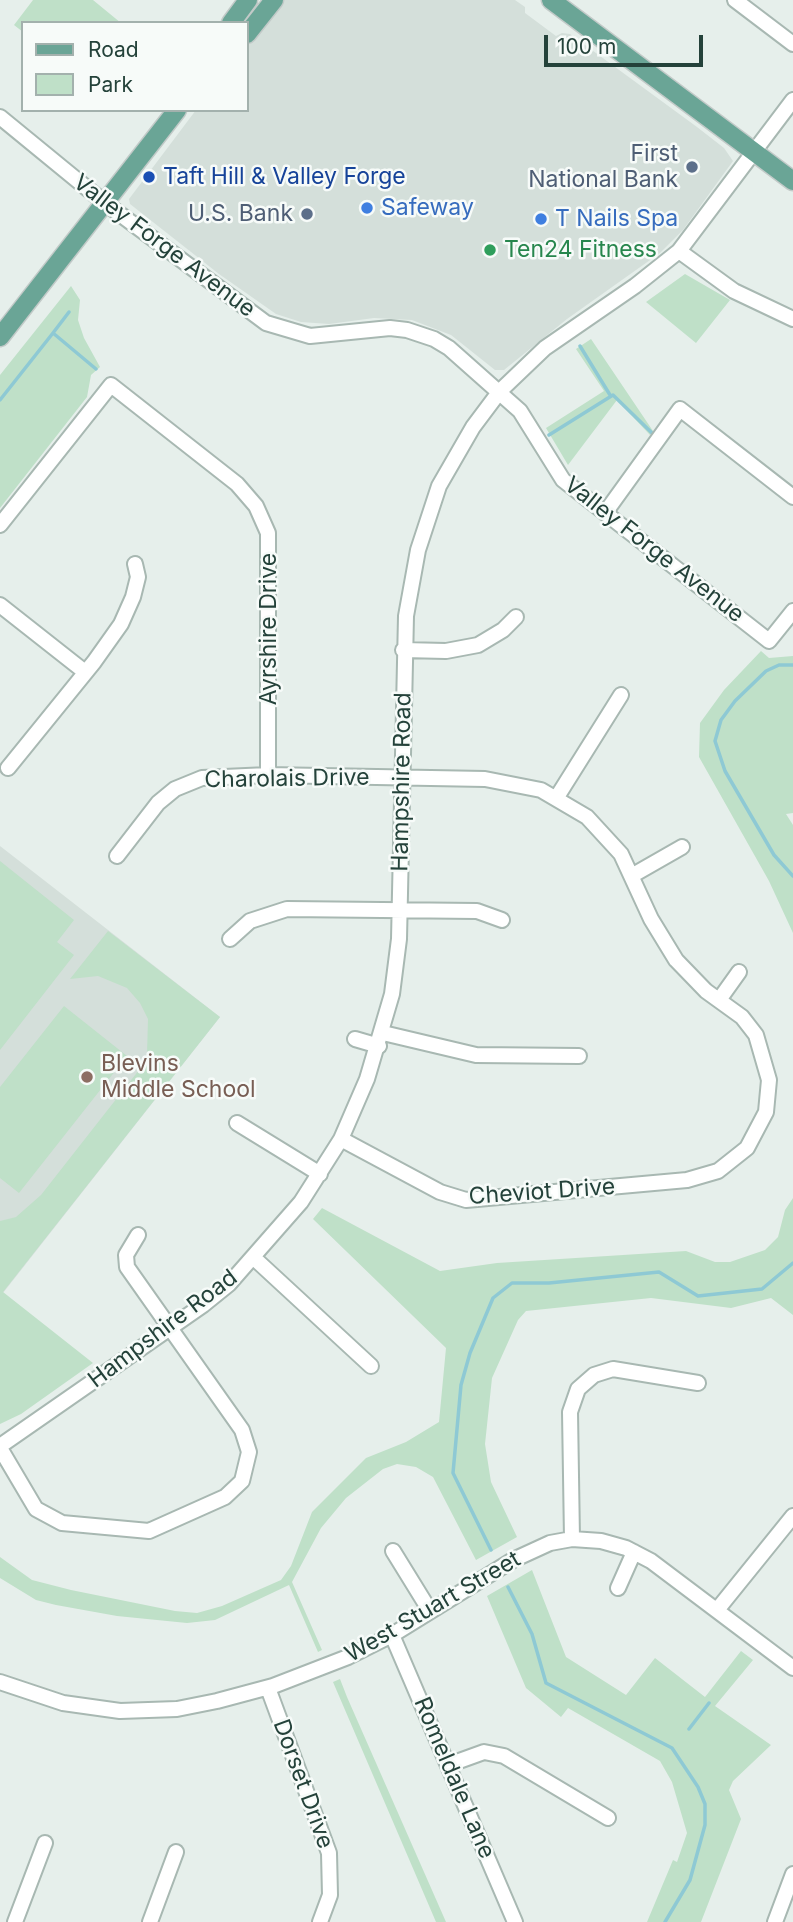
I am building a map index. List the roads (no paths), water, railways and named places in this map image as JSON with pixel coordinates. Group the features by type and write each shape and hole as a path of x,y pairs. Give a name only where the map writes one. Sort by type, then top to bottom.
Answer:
{"main road":[{"path":"232,21 248,0"},
{"path":"248,33 274,0"},
{"path":"551,0 793,181"},
{"path":"0,337 175,112"}],"street":[{"path":"735,0 793,44"},
{"name":"Hampshire Road","path":"0,1447 203,1305 254,1258 302,1202 341,1139 381,1039 392,994 400,909 404,777 403,650 411,579 439,486 473,427 500,391 545,348 635,286 679,251 793,100"},
{"name":"Valley Forge Avenue","path":"0,117 105,203 266,323 310,335 390,328 421,334 449,348 520,411 563,480 769,641 793,611"},
{"path":"679,251 734,291 793,319"},
{"name":"Ayrshire Drive","path":"0,525 111,385 237,484 256,506 263,519 270,549 268,775"},
{"path":"605,513 680,409 793,496"},
{"path":"8,768 85,672 127,612 138,577 135,564"},
{"path":"0,605 85,672"},
{"path":"403,650 446,651 478,645 503,630 516,617"},
{"path":"557,797 621,695"},
{"name":"Charolais Drive","path":"117,856 158,803 176,789 217,775 504,780 557,797 600,829 621,854 662,940 689,975 742,1017 756,1035 767,1072 766,1112 747,1148"},
{"path":"633,875 682,847"},
{"path":"230,939 250,921 274,911 477,911 502,920"},
{"path":"719,1000 739,972"},
{"path":"355,1039 381,1039 476,1055 579,1056"},
{"path":"237,1123 320,1174"},
{"name":"Cheviot Drive","path":"341,1139 440,1192 466,1200 687,1180 718,1171 747,1148"},
{"path":"0,1447 36,1509 62,1523 149,1531 225,1497 233,1491 246,1472 247,1441 127,1267 126,1255 138,1235"},
{"path":"254,1258 371,1366"},
{"path":"572,1539 570,1412 578,1389 594,1375 613,1369 698,1383"},
{"path":"717,1610 793,1516"},
{"name":"West Stuart Street","path":"0,1682 63,1703 120,1711 177,1709 268,1688 348,1657 392,1635 507,1563 542,1546 572,1539 601,1541 634,1552 668,1572 793,1668"},
{"path":"393,1551 430,1611"},
{"path":"618,1588 634,1552"},
{"name":"Romeldale Lane","path":"392,1635 515,1922"},
{"name":"Dorset Drive","path":"268,1688 329,1853 330,1895 320,1922"},
{"path":"448,1765 484,1752 504,1756 608,1818"},
{"path":"15,1922 45,1843"},
{"path":"150,1922 176,1852"},
{"path":"775,1922 789,1894 793,1874"}],"waterway":[{"path":"69,312 53,333 96,369"},
{"path":"0,400 53,333"},
{"path":"580,346 610,395"},
{"path":"549,435 613,395 652,433"},
{"path":"793,665 779,665 766,671 735,701 721,720 715,741 725,771 774,855 793,876"},
{"path":"491,1550 453,1473 461,1385 470,1353 493,1298 512,1283 549,1283 659,1272 698,1296 762,1289 793,1263"},
{"path":"508,1587 532,1634 546,1683 672,1748 698,1787 705,1804 705,1825 690,1880 665,1922"},
{"path":"689,1729 709,1703"}],"place":[{"name":"First National Bank","path":"692,167"},
{"name":"Taft Hill & Valley Forge","path":"149,177"},
{"name":"Safeway","path":"367,208"},
{"name":"U.S. Bank","path":"307,214"},
{"name":"T Nails Spa","path":"541,219"},
{"name":"Ten24 Fitness","path":"490,250"},
{"name":"Blevins Middle School","path":"87,1077"}]}
